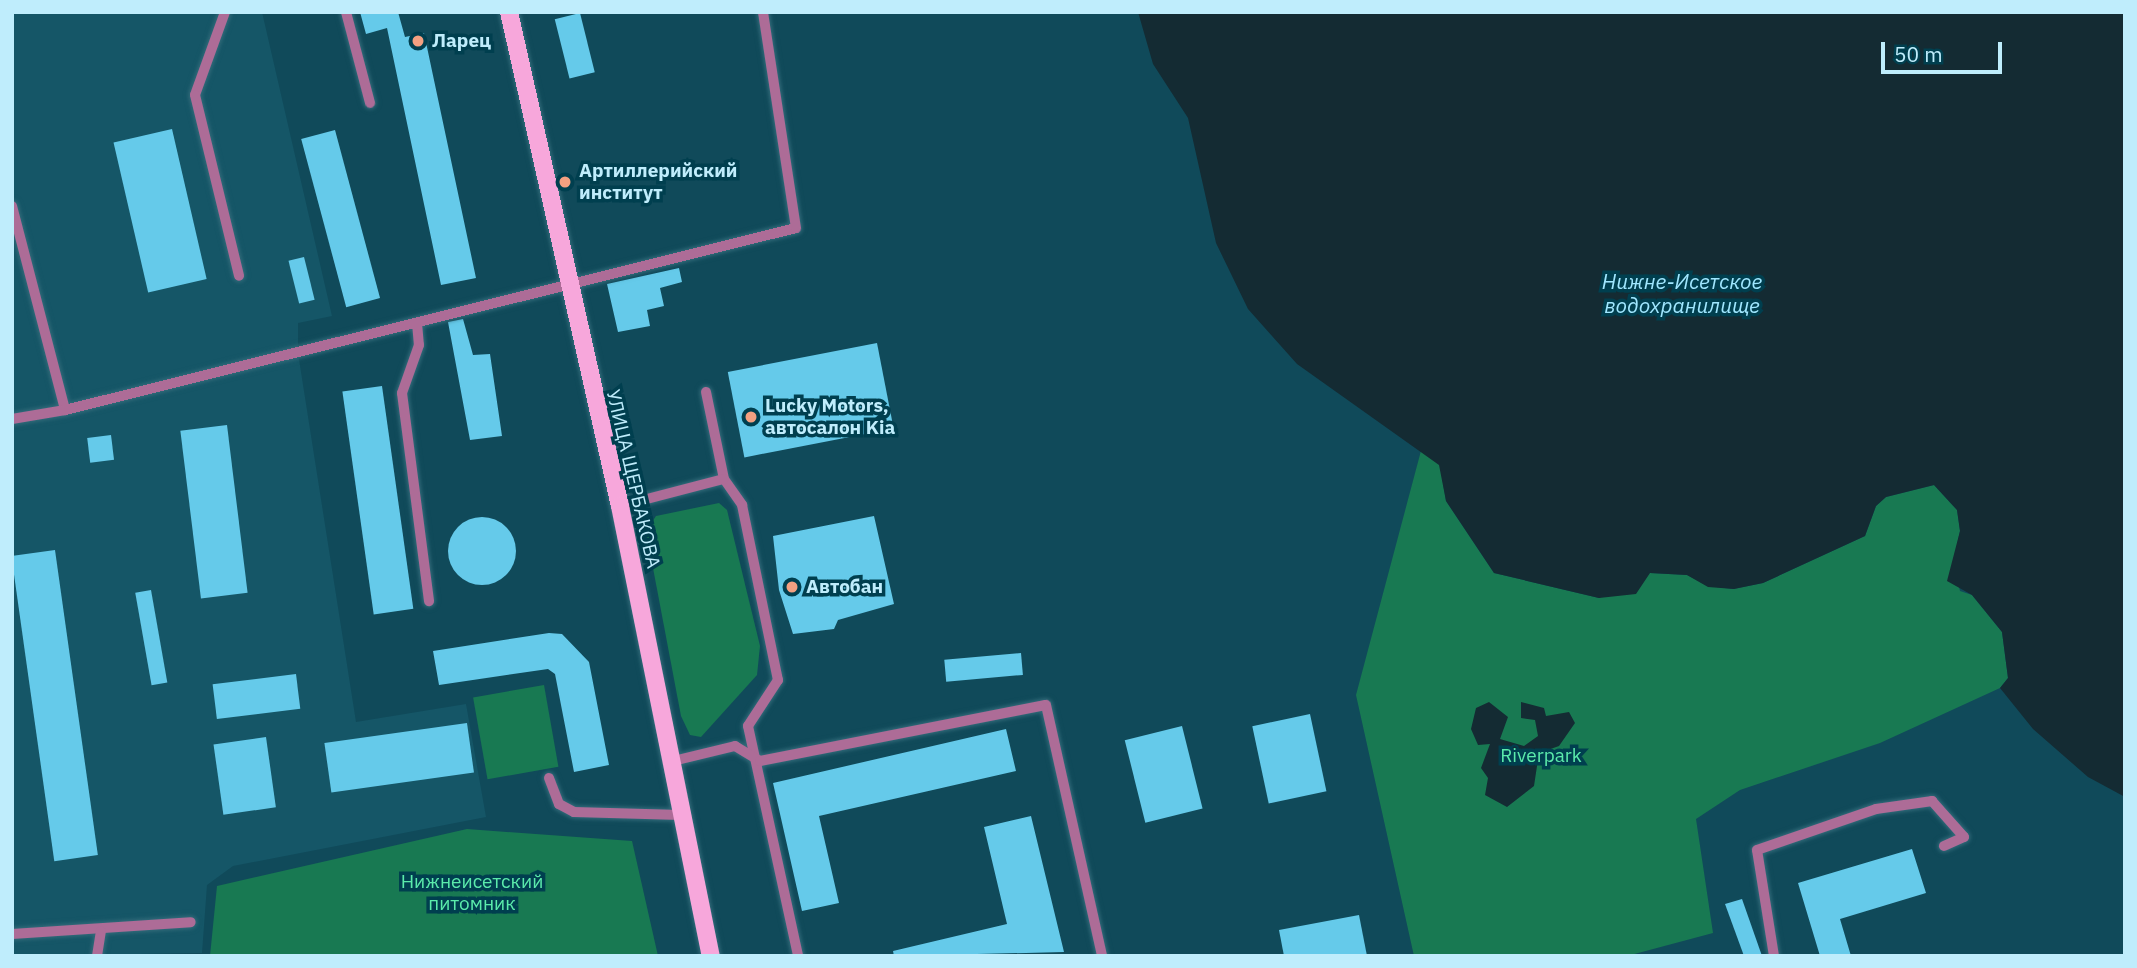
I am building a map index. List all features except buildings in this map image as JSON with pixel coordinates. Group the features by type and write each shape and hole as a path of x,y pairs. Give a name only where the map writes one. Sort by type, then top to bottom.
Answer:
{"main road":[{"name":"УЛИЦА ЩЕРБАКОВА","path":"509,12 567,284 620,506 669,762 711,956"}],"lane":[{"path":"225,12 195,95 239,276"},
{"path":"346,12 370,103"},
{"path":"12,419 65,410 796,229 763,12"},
{"path":"12,206 65,410"},
{"path":"417,323 419,345 402,393 429,601"},
{"path":"706,392 724,479 742,505 778,680 748,726 760,761 798,956"},
{"path":"620,506 724,479"},
{"path":"669,762 735,746 760,761 1046,705 1102,956"},
{"path":"549,778 559,804 575,812 681,815"},
{"path":"1774,956 1757,850 1875,809 1933,801 1964,837 1944,846"},
{"path":"12,934 101,931 191,922"},
{"path":"97,956 101,931"}],"shaded area":[{"path":"12,12 262,12 332,316 298,323 298,353 356,722 466,704 486,817 233,866 207,885 202,953 12,956"}],"green space":[{"name":"Riverpark","path":"1422,447 1440,465 1446,501 1494,573 1599,598 1650,573 1687,575 1708,586 1733,589 1763,583 1865,536 1876,506 1886,497 1934,485 1957,510 1960,531 1953,563 1960,591 1972,595 2002,632 2008,678 2000,688 1880,743 1740,790 1696,819 1713,933 1627,956 1414,956 1356,695"},
{"path":"719,503 727,510 760,646 757,675 701,737 690,735 681,716 646,531 656,516"},
{"path":"544,685 558,767 488,779 473,698"},
{"name":"Нижнеисетский питомник","path":"467,829 632,841 658,956 210,956 217,886"}],"water":[{"name":"Нижне-Исетское водохранилище","path":"1138,12 2125,12 2125,797 2088,777 2033,729 2000,688 2008,678 2002,632 1972,595 1947,581 1960,531 1957,510 1934,485 1886,497 1876,506 1865,536 1763,583 1734,589 1708,587 1687,575 1650,573 1636,594 1599,598 1494,573 1446,501 1439,465 1297,364 1248,309 1216,243 1188,118 1153,64"},
{"path":"1489,702 1508,717 1500,739 1524,746 1538,736 1535,720 1521,718 1521,702 1544,708 1546,716 1569,712 1575,723 1559,746 1539,753 1534,786 1507,807 1485,795 1488,778 1481,768 1490,744 1478,745 1471,729 1476,708"}],"place":[{"name":"Ларец","path":"418,41"},
{"name":"Артиллерийский институт","path":"565,182"},
{"name":"Lucky Motors, автосалон Kia","path":"751,417"},
{"name":"Автобан","path":"792,587"}]}
